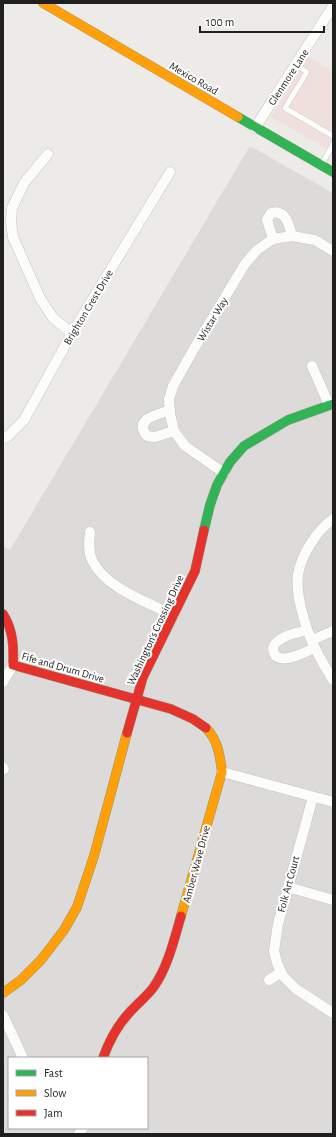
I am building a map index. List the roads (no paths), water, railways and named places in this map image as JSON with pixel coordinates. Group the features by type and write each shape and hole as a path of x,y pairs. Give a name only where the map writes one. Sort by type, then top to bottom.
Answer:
{"street":[{"name":"Mexico Road","path":"43,3 255,128 333,172"},
{"name":"Glenmore Lane","path":"255,128 333,6"},
{"path":"48,154 24,183 12,208 11,221 13,237 40,298 53,318 72,333"},
{"name":"Brighton Crest Drive","path":"3,438 8,436 24,420 72,333 170,172"},
{"path":"273,239 267,220 271,213 274,212 285,216 292,236"},
{"name":"Wistar Way","path":"224,473 185,446 174,431 169,399 173,386 195,346 245,264 257,250 273,239 292,236 315,240 333,251"},
{"path":"312,366 331,404"},
{"name":"Washington's Crossing Drive","path":"3,993 22,980 41,960 64,930 74,913 94,856 143,678 195,571 210,505 217,485 230,462 244,446 288,420 331,404"},
{"path":"170,410 147,418 143,424 143,431 147,436 155,438 174,431"},
{"path":"333,519 318,534 306,551 298,575 299,600 307,630 333,680"},
{"path":"90,532 89,546 92,559 98,570 108,580 125,591 173,615"},
{"name":"Fife and Drum Drive","path":"3,614 8,620 14,640 13,666 136,700"},
{"path":"307,630 283,638 273,647 274,654 278,658 285,659 300,655 313,644 333,631"},
{"path":"3,682 13,666"},
{"name":"Amber Wave Drive","path":"103,1057 110,1041 119,1026 128,1014 154,988 169,958 222,772 220,758 214,740 209,731 194,718 183,713 136,700"},
{"path":"222,772 333,802"},
{"name":"Folk Art Court","path":"313,797 278,924 275,947 277,963 283,976 296,989 333,1013"},
{"path":"288,887 333,900"},
{"path":"269,980 281,972"},
{"path":"3,1015 23,1057"}],"lane":[{"path":"296,66 307,72 285,108 333,136"},
{"path":"321,165 333,144"}]}
